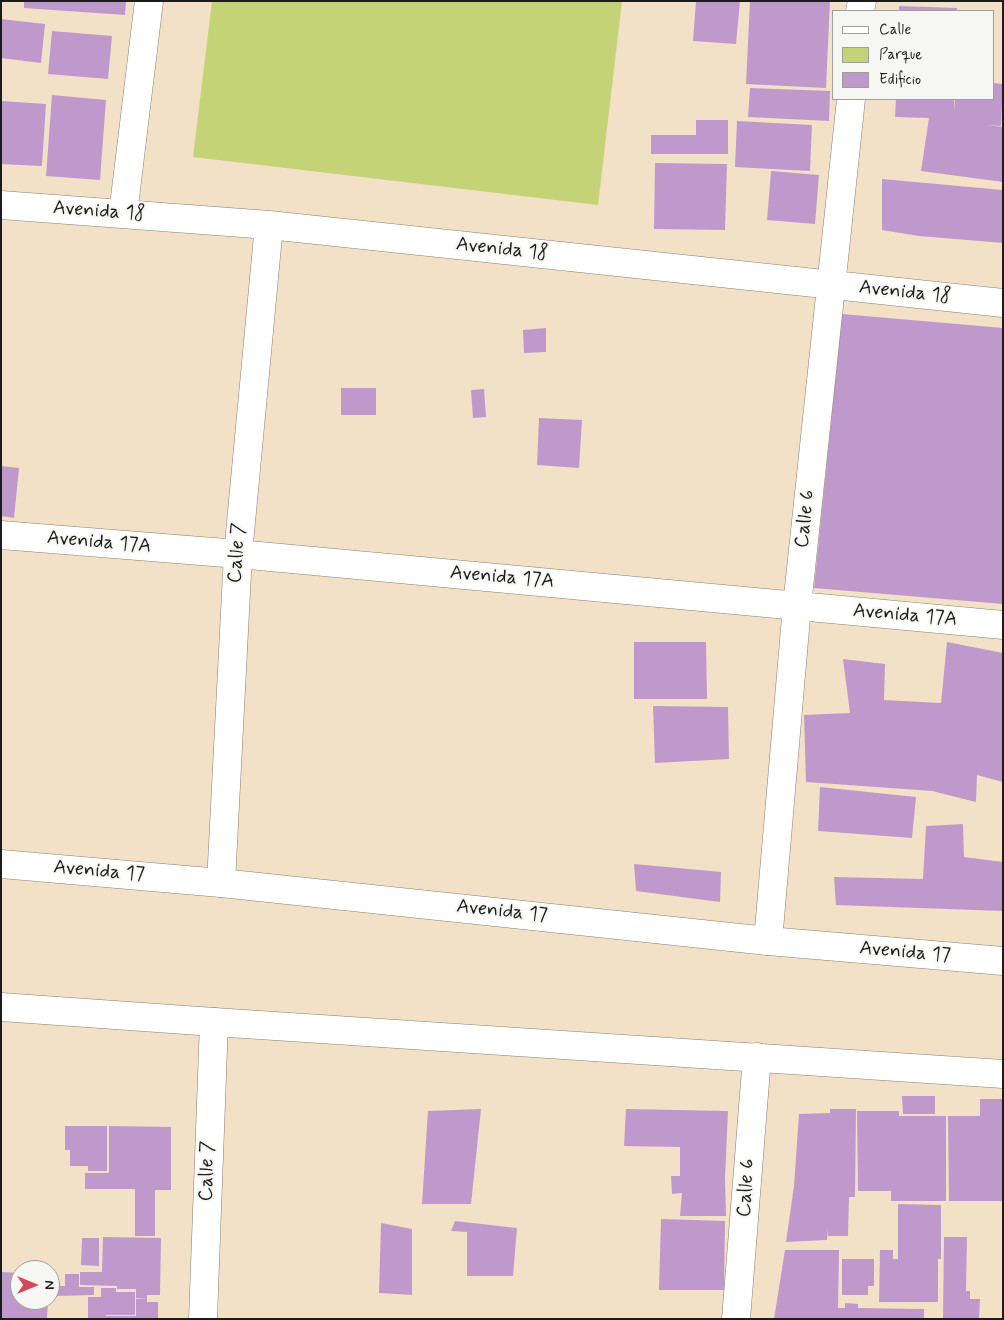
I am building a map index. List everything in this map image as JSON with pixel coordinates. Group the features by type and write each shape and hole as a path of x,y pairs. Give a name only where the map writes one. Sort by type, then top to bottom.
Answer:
{"street":[{"path":"123,214 149,1"},
{"name":"Calle 6","path":"768,941 797,606 851,100"},
{"name":"Avenida 18","path":"1,205 269,225 1003,303"},
{"name":"Calle 7","path":"221,883 238,554 269,225"},
{"name":"Avenida 17A","path":"1,535 238,554 1003,625"},
{"name":"Avenida 17","path":"1,864 221,883 768,941 1003,961"},
{"path":"1,1007 1003,1074"},
{"name":"Calle 7","path":"203,1319 214,1022"},
{"name":"Calle 6","path":"736,1319 757,1057"}],"green space":[{"path":"212,1 622,1 598,205 193,157"}],"building":[{"path":"24,1 126,1 125,15 24,8"},
{"path":"696,1 740,1 736,44 693,41"},
{"path":"750,1 830,1 826,88 746,84"},
{"path":"899,6 957,8 957,10 899,10"},
{"path":"1,19 45,24 41,63 1,58"},
{"path":"52,31 112,36 108,79 48,74"},
{"path":"994,83 1003,84 1001,126 987,125 1003,127 1003,182 921,171 929,118 895,117 896,100 954,100 954,111 955,100 994,100"},
{"path":"750,88 830,91 829,121 748,117"},
{"path":"52,95 106,100 100,180 46,176"},
{"path":"1,101 46,104 42,166 1,164"},
{"path":"696,120 728,120 728,154 651,154 651,135 696,135"},
{"path":"737,121 812,125 810,171 735,167"},
{"path":"655,163 727,164 725,230 654,229"},
{"path":"771,171 819,175 815,224 767,220"},
{"path":"882,179 1003,190 1003,243 919,236 882,230"},
{"path":"842,314 1003,328 1003,604 814,588"},
{"path":"546,328 546,352 524,353 523,330"},
{"path":"341,388 376,388 376,415 341,415"},
{"path":"484,389 486,417 473,418 471,390"},
{"path":"539,418 582,420 579,468 537,465"},
{"path":"1,466 19,468 14,518 1,516"},
{"path":"634,642 706,642 707,699 634,699"},
{"path":"947,642 1003,653 1003,782 977,775 976,802 932,791 806,782 804,715 850,713 843,659 885,664 884,700 941,703"},
{"path":"653,706 728,707 729,759 655,763"},
{"path":"820,787 916,797 912,838 818,831"},
{"path":"963,824 964,857 1003,862 1003,911 836,905 834,877 923,879 926,826"},
{"path":"634,864 721,872 720,902 636,891"},
{"path":"902,1096 935,1096 935,1114 903,1114"},
{"path":"980,1099 1003,1099 1002,1201 949,1201 948,1116 980,1116"},
{"path":"481,1109 471,1204 422,1204 428,1111"},
{"path":"626,1109 728,1111 725,1178 726,1216 680,1216 682,1193 672,1194 671,1176 680,1176 680,1147 624,1146"},
{"path":"830,1109 856,1109 855,1197 849,1197 848,1236 828,1236 828,1227 827,1240 786,1242 794,1186 799,1114 830,1113"},
{"path":"857,1111 899,1111 899,1116 946,1116 946,1201 891,1201 891,1191 858,1191"},
{"path":"65,1126 107,1126 107,1171 88,1171 88,1166 70,1166 70,1150 65,1150"},
{"path":"109,1126 171,1127 171,1190 155,1190 155,1236 135,1236 135,1189 85,1189 85,1173 109,1173"},
{"path":"898,1204 941,1205 941,1259 938,1259 938,1302 879,1302 880,1250 893,1250 893,1259 898,1259"},
{"path":"661,1219 725,1221 724,1290 659,1290"},
{"path":"455,1221 517,1228 513,1276 467,1276 467,1232 451,1231"},
{"path":"381,1223 412,1229 412,1295 379,1293"},
{"path":"103,1237 161,1238 160,1295 147,1295 147,1299 136,1298 136,1289 117,1289 117,1286 80,1285 80,1272 102,1272"},
{"path":"944,1237 967,1237 966,1291 970,1291 970,1299 980,1299 979,1319 943,1318"},
{"path":"82,1238 99,1238 99,1266 81,1265"},
{"path":"785,1250 839,1250 838,1308 845,1308 845,1303 858,1304 858,1308 924,1309 924,1319 774,1319"},
{"path":"842,1259 874,1259 874,1286 868,1286 868,1295 842,1295"},
{"path":"1,1272 10,1272 10,1310 47,1310 47,1319 1,1319"},
{"path":"65,1274 79,1274 79,1287 94,1287 94,1295 60,1296 60,1286 65,1286"},
{"path":"101,1288 116,1288 116,1292 135,1292 135,1315 106,1316 136,1316 136,1299 147,1299 147,1302 158,1302 158,1319 88,1319 88,1297 101,1297"}]}
